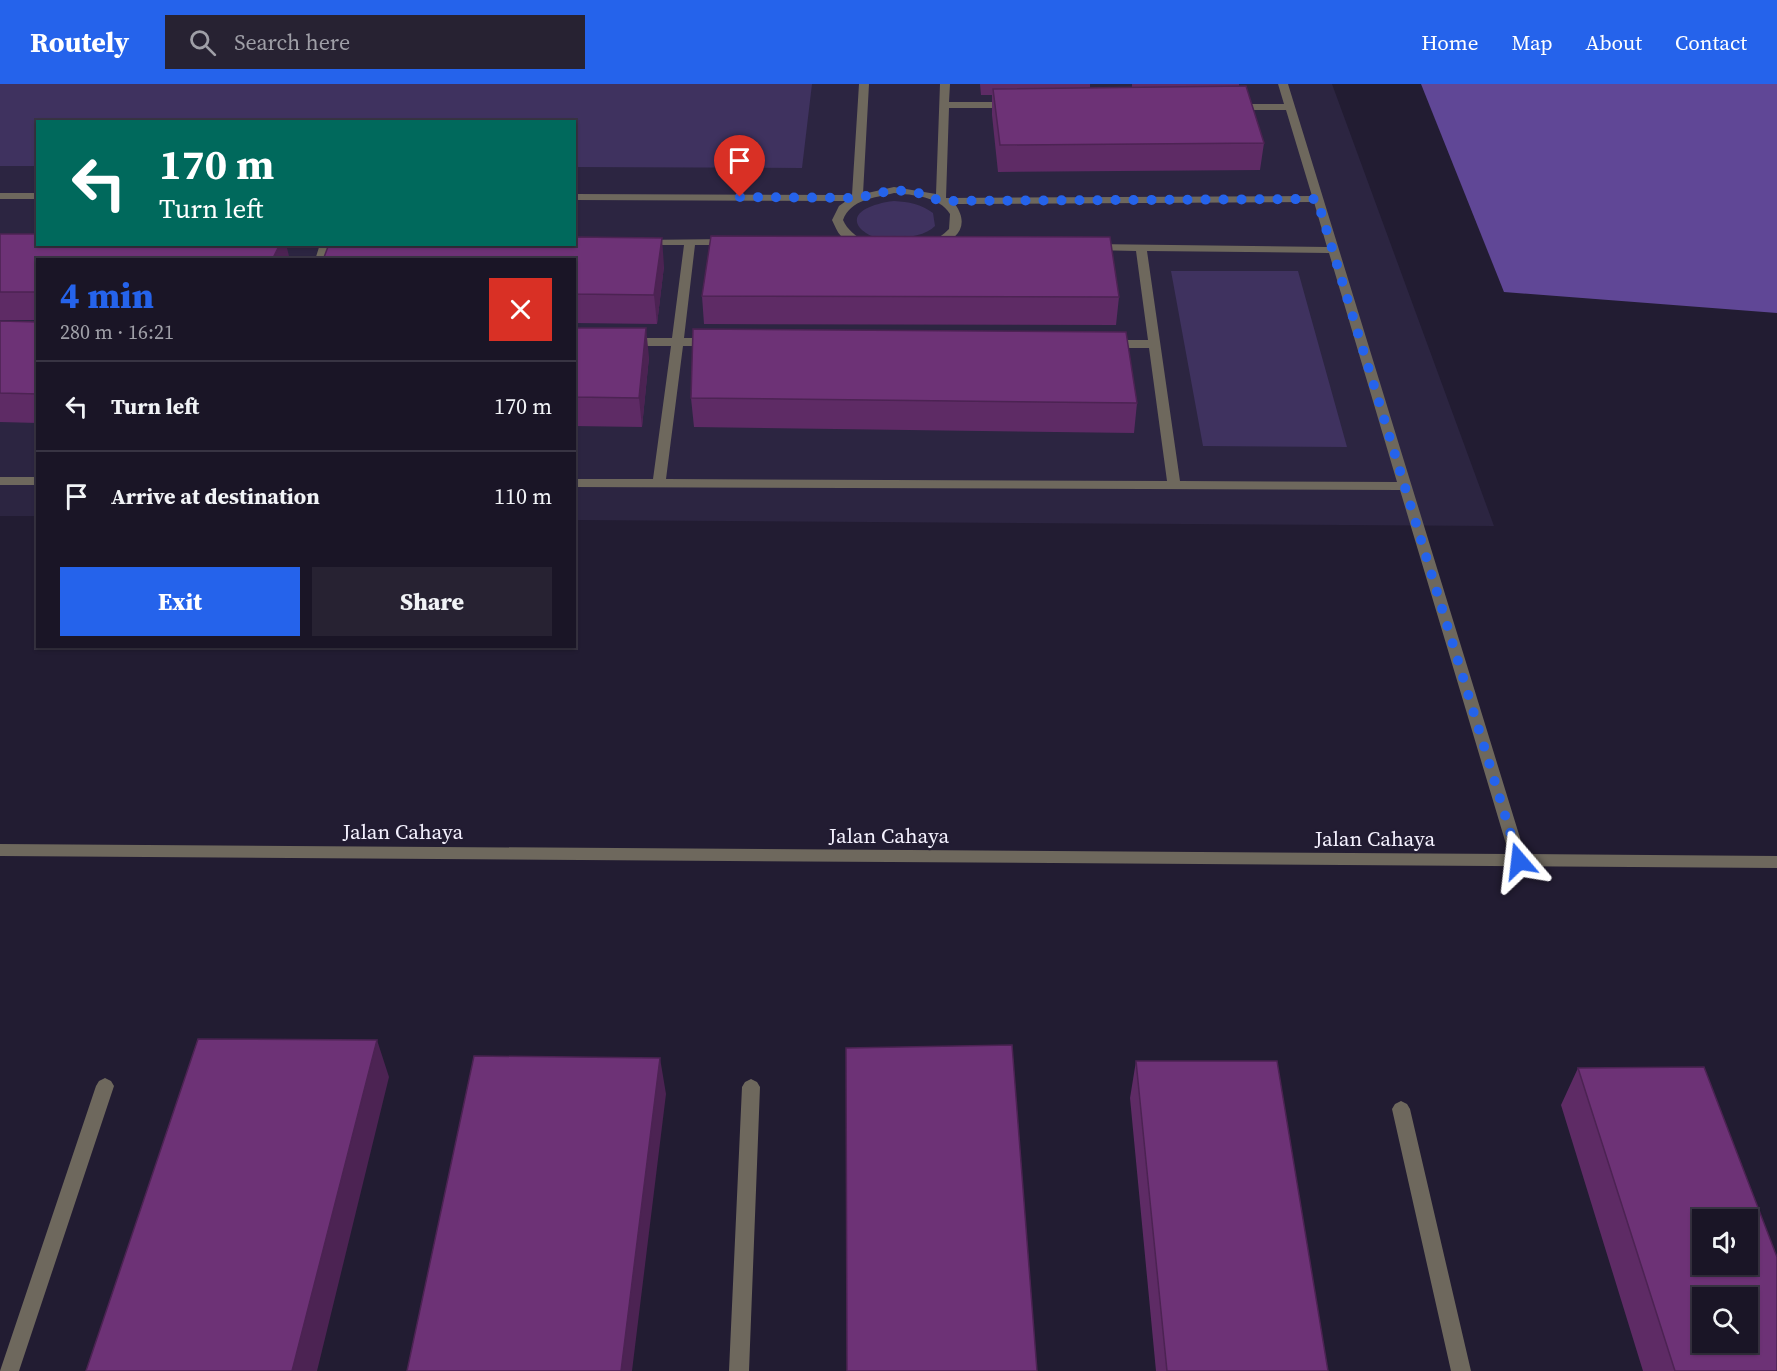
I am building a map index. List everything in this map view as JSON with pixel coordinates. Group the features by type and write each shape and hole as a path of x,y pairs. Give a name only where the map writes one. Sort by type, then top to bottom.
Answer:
{"street":[{"path":"864,84 857,198 838,214 837,224 842,234 852,242 867,248 896,252 924,249 940,243 952,234 957,224 956,213 941,201"},
{"path":"941,201 945,84"},
{"path":"1283,84 1403,486 1519,861"},
{"path":"945,105 1024,105"},
{"path":"1220,106 1290,107"},
{"path":"576,197 857,198 894,190 915,192 941,201 1317,199"},
{"path":"0,196 36,196"},
{"path":"632,242 736,242"},
{"path":"659,484 690,242"},
{"path":"829,242 852,242"},
{"path":"940,243 964,243"},
{"path":"1082,247 1332,250"},
{"path":"1141,249 1174,486"},
{"path":"609,342 725,342"},
{"path":"1095,344 1154,344"},
{"path":"0,481 36,481"},
{"path":"576,483 1403,486"},
{"name":"Jalan Cahaya","path":"0,850 1777,862"},
{"path":"9,1371 105,1086"},
{"path":"739,1371 751,1088"},
{"path":"1401,1109 1461,1371"}],"shaded area":[{"path":"0,84 1332,84 1494,526 576,520 576,258 36,258 36,516 0,516"},
{"path":"0,84 812,84 802,168 576,167 576,120 36,120 36,166 0,166"},
{"path":"1421,84 1777,84 1777,313 1504,292"},
{"path":"894,201 924,207 933,213 935,226 922,234 896,238 872,236 860,228 857,222 861,212 874,205"},
{"path":"1171,271 1298,271 1347,447 1203,446"}],"building":[{"path":"1246,86 1264,143 1000,145 993,89"},
{"path":"0,234 36,234 36,246 279,246 273,258 36,258 36,292 0,292"},
{"path":"711,236 1110,237 1119,297 702,296"},
{"path":"576,237 662,238 654,295 576,294 576,258 324,258 328,246 576,246"},
{"path":"0,321 36,322 36,394 0,393"},
{"path":"576,328 646,328 639,398 576,397"},
{"path":"693,329 1126,332 1137,403 691,398"},
{"path":"198,1039 377,1040 292,1371 86,1371"},
{"path":"1012,1045 1037,1371 847,1371 846,1048"},
{"path":"474,1056 660,1058 621,1371 407,1371"},
{"path":"1136,1061 1277,1061 1328,1371 1167,1371"},
{"path":"1704,1067 1777,1257 1777,1371 1675,1371 1578,1068"}],"route":[{"path":"740,197 857,198 894,190 933,196 941,201 1317,199 1519,861"}]}
